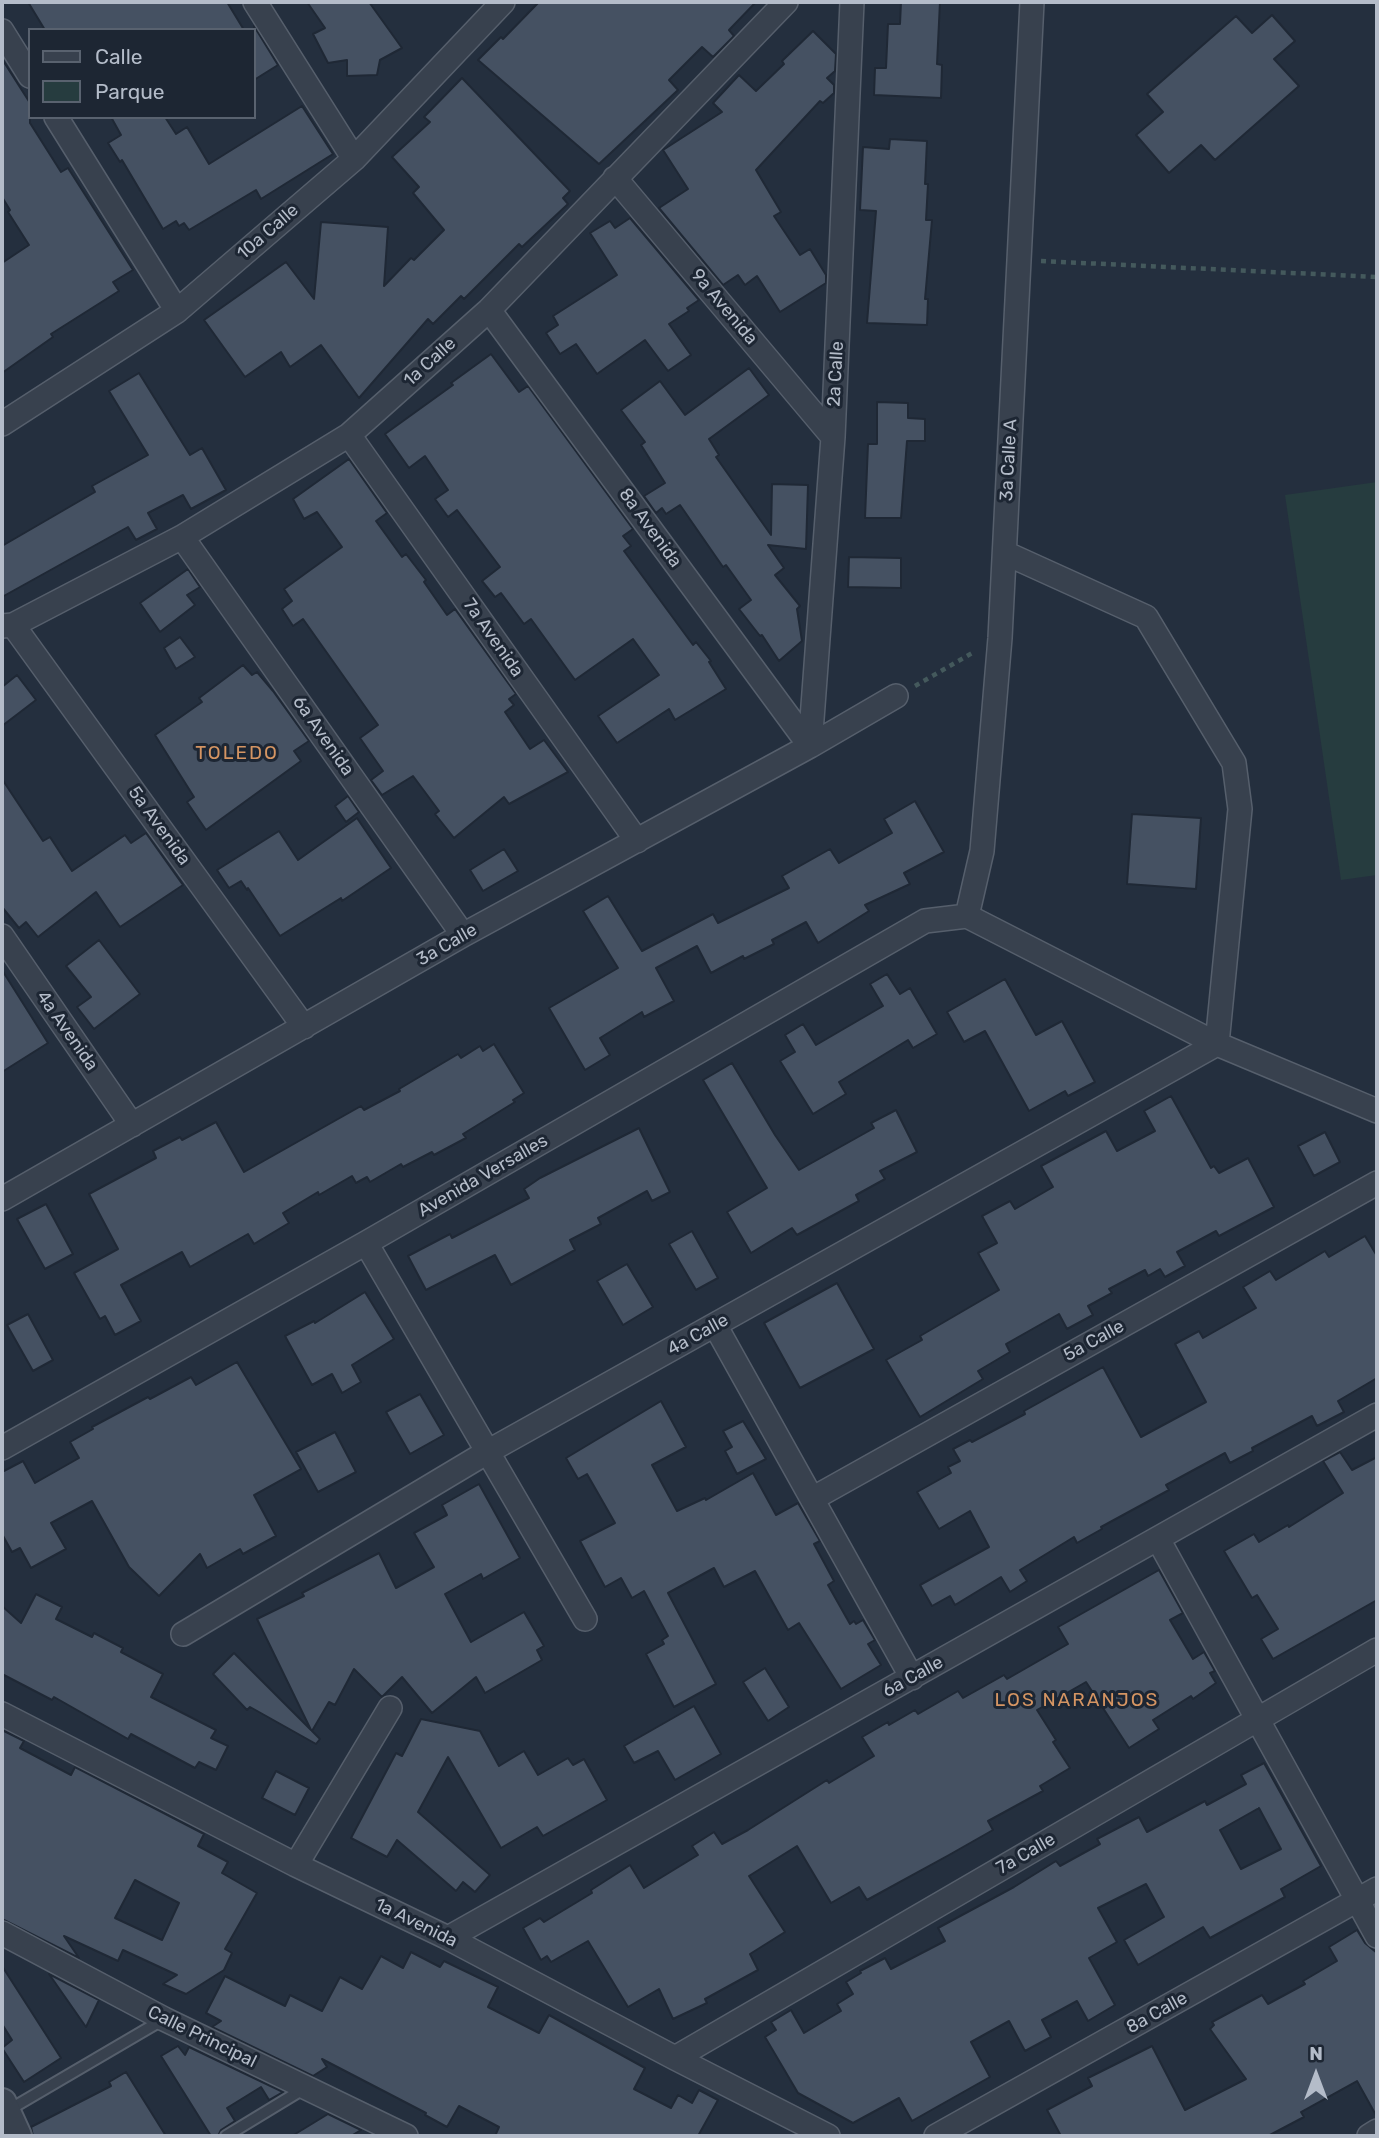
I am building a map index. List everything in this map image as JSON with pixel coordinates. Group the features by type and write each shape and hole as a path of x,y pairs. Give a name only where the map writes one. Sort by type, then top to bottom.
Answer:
{"street":[{"path":"255,2 354,159"},
{"name":"1a Calle","path":"7,626 182,537 349,435 489,310 786,2"},
{"name":"2a Calle","path":"810,746 833,437 852,2"},
{"name":"3a Calle A","path":"967,916 982,851 1000,638 1032,2"},
{"name":"10a Calle","path":"2,424 177,311 354,159 495,5"},
{"path":"2,31 28,73"},
{"path":"57,119 177,311"},
{"name":"9a Avenida","path":"615,178 833,437"},
{"name":"8a Avenida","path":"489,310 810,746"},
{"name":"7a Avenida","path":"349,435 637,841"},
{"name":"6a Avenida","path":"182,537 463,935"},
{"path":"1005,552 1146,617 1234,763 1240,809 1217,1044"},
{"name":"5a Avenida","path":"7,626 304,1027"},
{"name":"3a Calle","path":"2,1199 463,935 810,746 896,696"},
{"path":"967,916 1217,1044 1377,1111"},
{"name":"Avenida Versalles","path":"2,1448 366,1243 925,921 967,916"},
{"name":"4a Avenida","path":"2,936 132,1125"},
{"name":"4a Calle","path":"183,1634 489,1451 1217,1044"},
{"name":"5a Calle","path":"812,1499 1377,1183"},
{"path":"366,1243 585,1619"},
{"path":"715,1325 912,1678"},
{"name":"6a Calle","path":"448,1938 1377,1415"},
{"path":"1158,1539 1258,1719 1367,1895 1377,1936"},
{"name":"7a Calle","path":"675,2058 1377,1650"},
{"path":"296,1865 390,1708"},
{"name":"1a Avenida","path":"2,1714 296,1865 448,1938 828,2136"},
{"name":"8a Calle","path":"936,2136 1367,1895"},
{"name":"Calle Principal","path":"2,1933 164,2019 406,2136"},
{"path":"1369,2136 1377,2132"}],"lane":[{"path":"9,2117 164,2019"},
{"path":"226,2136 305,2088"}],"path":[{"path":"1020,259 1377,277"},
{"path":"896,696 1000,638"}],"green space":[{"path":"1377,482 1377,875 1341,880 1285,495"}],"building":[{"path":"28,2 227,2 243,28 44,28"},
{"path":"307,2 369,2 402,48 380,60 377,75 347,76 347,60 328,63 313,34 325,28"},
{"path":"539,2 756,2 729,30 734,36 713,57 702,47 669,80 678,90 599,164 478,60"},
{"path":"901,2 940,2 937,64 942,65 941,98 874,95 875,68 886,68 888,24 900,24"},
{"path":"1272,15 1295,41 1274,59 1299,86 1215,160 1201,145 1169,173 1136,135 1163,112 1147,94 1236,16 1252,33"},
{"path":"256,29 278,65 256,79"},
{"path":"813,31 836,54 835,71 827,78 834,85 834,93 823,103 820,101 756,170 781,212 774,216 800,255 810,249 826,275 826,283 780,312 757,276 745,285 738,275 723,285 659,208 688,189 663,150 722,112 713,103 739,75 756,91"},
{"path":"2,59 28,100 30,123 61,172 68,168 133,270 113,282 119,291 51,334 53,337 2,373 2,263 29,245 8,212 10,210 2,197"},
{"path":"462,78 570,191 563,198 568,204 522,247 519,244 464,299 461,296 433,324 428,319 359,398 321,345 290,367 281,352 245,377 204,320 286,262 314,299 321,222 388,227 384,286 444,230 413,193 419,187 392,157 430,122 424,117"},
{"path":"302,106 333,154 261,199 256,190 189,230 184,223 179,226 176,221 163,229 122,160 120,162 108,143 121,135 112,119 166,119 176,134 187,127 209,164"},
{"path":"890,139 927,141 926,220 932,220 925,299 928,299 927,325 867,323 876,211 860,210 863,147 889,149"},
{"path":"630,218 699,300 687,308 689,311 669,324 691,355 668,371 645,340 597,374 576,344 560,354 546,333 558,325 553,316 617,275 590,233 610,221 615,228"},
{"path":"491,354 519,392 528,386 633,529 623,536 631,546 624,551 693,645 696,642 711,661 709,662 726,689 675,720 669,709 617,743 598,716 659,675 633,639 575,680 531,619 524,624 501,593 495,597 482,581 500,567 457,510 448,517 435,499 448,490 425,456 409,468 385,434"},
{"path":"749,368 769,395 709,439 719,455 716,457 771,535 772,484 808,485 806,549 768,545 784,568 775,575 800,606 797,609 802,641 779,661 762,635 760,636 739,609 751,600 726,565 723,567 680,505 666,514 662,508 656,513 644,496 665,483 641,445 645,442 621,410 660,381 685,415"},
{"path":"139,373 190,455 202,448 226,490 191,509 183,495 148,513 157,529 136,540 128,527 2,597 2,546 95,492 92,486 148,455 109,391"},
{"path":"877,402 908,403 908,418 925,419 925,441 907,441 901,518 865,518 868,444 877,444"},
{"path":"349,459 387,513 376,521 402,557 406,554 426,580 424,582 447,615 455,609 516,694 509,699 514,705 505,712 530,749 544,740 568,772 509,804 504,797 454,838 435,814 439,811 413,776 382,795 371,780 383,771 360,738 378,725 303,619 293,626 282,609 292,601 284,589 342,547 317,512 304,519 293,499"},
{"path":"849,557 901,558 901,588 848,587"},
{"path":"188,569 200,587 187,595 195,605 160,632 140,603"},
{"path":"180,637 195,657 176,669 164,648"},
{"path":"243,665 252,675 257,672 309,741 294,751 301,761 206,830 187,802 194,797 155,735 202,702 199,698"},
{"path":"17,675 36,700 2,726 2,687"},
{"path":"2,779 43,841 50,837 72,871 125,835 131,843 146,833 183,885 120,927 96,892 38,937 26,922 19,928 2,907"},
{"path":"348,796 359,812 346,822 335,806"},
{"path":"915,801 944,852 904,873 910,884 865,905 869,911 818,943 806,922 772,940 774,944 711,973 697,946 656,968 674,1001 644,1017 642,1012 600,1038 610,1055 585,1070 549,1008 618,968 583,911 608,896 642,951 713,914 718,923 789,888 782,876 830,849 839,863 892,833 884,819"},
{"path":"1132,814 1201,818 1196,889 1127,884"},
{"path":"357,818 391,868 342,901 341,898 280,936 248,888 247,890 241,881 229,888 217,870 279,831 298,860"},
{"path":"504,849 518,871 483,891 470,870"},
{"path":"99,940 140,994 94,1029 77,1007 91,997 66,966"},
{"path":"2,970 48,1043 2,1072"},
{"path":"887,974 900,994 910,988 937,1034 913,1048 908,1040 839,1082 846,1094 813,1114 780,1061 795,1052 785,1035 803,1024 816,1045 883,1006 870,984"},
{"path":"1005,979 1036,1035 1062,1021 1095,1082 1068,1096 1065,1091 1029,1111 985,1031 964,1042 947,1012"},
{"path":"494,1044 524,1093 513,1100 515,1102 463,1134 466,1138 434,1155 432,1152 403,1167 401,1164 370,1182 367,1177 356,1183 352,1176 319,1195 318,1192 283,1213 289,1223 254,1244 248,1234 190,1267 182,1252 121,1285 141,1321 115,1335 105,1316 100,1319 74,1273 118,1249 89,1194 156,1158 153,1151 180,1137 182,1140 216,1122 244,1172 361,1106 364,1110 400,1091 399,1089 458,1054 461,1058 480,1046 483,1051"},
{"path":"732,1063 799,1170 874,1128 871,1123 896,1110 917,1152 880,1171 885,1179 856,1195 859,1201 797,1235 792,1228 751,1253 727,1212 767,1188 703,1080"},
{"path":"1171,1096 1211,1168 1214,1166 1219,1173 1248,1158 1274,1207 1219,1236 1216,1231 1177,1252 1185,1266 1165,1277 1160,1269 1148,1276 1145,1270 1109,1289 1112,1293 1088,1306 1093,1315 1067,1329 1059,1314 1006,1344 1010,1352 978,1371 983,1379 920,1417 886,1360 922,1340 920,1336 999,1290 978,1253 997,1243 982,1216 1010,1201 1015,1209 1053,1187 1041,1166 1106,1131 1117,1151 1155,1131 1144,1111"},
{"path":"639,1128 670,1192 652,1201 647,1191 598,1218 601,1224 570,1240 575,1250 511,1285 495,1255 426,1290 408,1256 450,1234 452,1238 529,1198 524,1189 540,1178"},
{"path":"1325,1132 1340,1162 1314,1176 1298,1146"},
{"path":"46,1204 73,1254 45,1269 17,1219"},
{"path":"692,1231 718,1278 696,1290 669,1244"},
{"path":"1365,1236 1377,1256 1377,1378 1338,1401 1344,1412 1317,1426 1312,1416 1230,1463 1225,1453 1166,1485 1169,1490 1101,1527 1102,1529 1077,1543 1074,1537 1020,1570 1027,1581 1010,1592 1001,1577 955,1605 950,1596 932,1606 920,1585 989,1547 970,1511 939,1529 917,1492 951,1473 948,1467 960,1461 953,1449 1025,1414 1024,1411 1103,1367 1141,1437 1206,1402 1175,1344 1199,1331 1203,1338 1256,1308 1243,1287 1270,1271 1276,1280 1325,1251 1329,1257"},
{"path":"627,1264 653,1307 623,1325 597,1281"},
{"path":"837,1283 874,1349 800,1388 764,1323"},
{"path":"365,1292 394,1339 352,1365 361,1382 342,1393 332,1374 312,1385 285,1336 314,1321 315,1323"},
{"path":"28,1314 53,1360 33,1371 7,1325"},
{"path":"237,1362 301,1469 254,1495 276,1536 243,1554 240,1549 207,1568 200,1554 159,1596 129,1567 92,1501 51,1523 66,1549 31,1568 20,1548 12,1552 2,1534 2,1472 23,1461 35,1483 79,1458 70,1442 93,1429 92,1427 191,1377 196,1385"},
{"path":"420,1394 444,1435 410,1454 386,1412"},
{"path":"661,1401 686,1447 652,1465 677,1511 705,1498 706,1500 753,1473 776,1515 798,1503 820,1541 814,1544 834,1581 828,1585 850,1624 863,1620 875,1640 868,1644 881,1665 841,1689 799,1623 788,1630 755,1571 724,1587 714,1568 668,1593 716,1684 674,1707 646,1654 664,1644 662,1640 668,1636 644,1591 632,1598 621,1578 605,1587 580,1541 615,1523 587,1474 578,1479 566,1458"},
{"path":"743,1421 766,1459 737,1474 725,1451 732,1447 723,1431"},
{"path":"335,1432 356,1472 318,1492 296,1452"},
{"path":"1340,1452 1352,1470 1377,1457 1377,1600 1273,1659 1261,1639 1278,1629 1257,1595 1252,1598 1224,1551 1254,1534 1259,1542 1288,1525 1289,1527 1343,1493 1323,1461"},
{"path":"479,1484 520,1558 483,1579 481,1574 445,1594 471,1642 524,1612 544,1646 537,1650 542,1660 485,1693 476,1677 432,1713 402,1677 382,1697 354,1669 335,1705 329,1702 312,1731 320,1739 316,1744 250,1707 247,1710 213,1674 234,1653 311,1730 257,1619 304,1596 302,1593 379,1553 396,1588 434,1567 414,1533 447,1515 442,1505"},
{"path":"1159,1570 1183,1613 1170,1620 1193,1659 1204,1652 1215,1671 1210,1673 1216,1683 1193,1699 1191,1696 1153,1720 1159,1729 1129,1748 1086,1682 1037,1710 1070,1768 1040,1786 1043,1791 988,1821 993,1830 949,1855 867,1900 859,1887 831,1903 797,1846 749,1876 785,1932 750,1954 758,1970 705,1999 707,2003 673,2019 659,1989 628,2007 588,1941 551,1962 547,1956 541,1960 523,1928 540,1918 544,1922 592,1893 591,1890 630,1865 644,1888 698,1855 692,1846 714,1832 722,1844 748,1830 827,1780 829,1783 874,1756 862,1737 915,1710 918,1714 958,1691 963,1698 1004,1675 1007,1679 1068,1644 1058,1627"},
{"path":"36,1594 62,1607 56,1619 92,1637 94,1633 123,1648 121,1652 163,1674 151,1697 216,1730 211,1738 228,1746 216,1770 199,1762 195,1768 131,1734 128,1739 54,1697 52,1700 2,1674 2,1606 21,1623"},
{"path":"765,1668 789,1707 768,1721 743,1682"},
{"path":"694,1706 721,1754 675,1780 658,1751 634,1763 624,1746"},
{"path":"421,1719 480,1731 499,1766 524,1751 538,1775 568,1758 573,1765 584,1759 607,1800 543,1836 537,1827 501,1848 448,1757 418,1812 490,1875 475,1892 463,1882 456,1891 397,1840 387,1857 351,1838 396,1753 402,1756"},
{"path":"2,1730 24,1741 20,1748 71,1775 75,1767 204,1834 198,1846 228,1862 222,1873 257,1893 225,1949 232,1953 224,1970 186,1994 163,1984 177,1975 123,1950 118,1961 64,1936 79,1958 2,1919","holes":["135,1880 179,1903 162,1940 115,1918"]},
{"path":"1264,1763 1321,1866 1281,1889 1285,1897 1210,1938 1203,1927 1138,1965 1124,1940 1164,1917 1146,1884 1098,1908 1117,1942 1089,1958 1115,2005 1088,2021 1077,2001 1042,2020 1051,2037 1025,2051 1009,2021 971,2042 990,2077 912,2121 899,2098 853,2123 798,2093 765,2037 776,2030 771,2022 791,2010 804,2033 841,2011 837,2004 853,1994 846,1982 861,1973 860,1971 885,1958 891,1969 945,1941 938,1928 1056,1861 1060,1866 1100,1844 1097,1839 1139,1817 1147,1832 1205,1801 1207,1805 1246,1784 1241,1775","holes":["1259,1808 1281,1849 1241,1869 1220,1830"]},
{"path":"276,1771 309,1788 295,1815 262,1798"},
{"path":"1357,1930 1365,1943 1377,1953 1377,2117 1357,2081 1301,2112 1304,2117 1268,2136 1061,2136 1047,2110 1092,2086 1088,2078 1152,2046 1185,2110 1246,2079 1210,2029 1214,2025 1212,2022 1262,1995 1268,2004 1305,1984 1303,1981 1337,1961 1329,1947"},
{"path":"411,1952 440,1967 444,1961 498,1987 488,2007 539,2033 549,2015 645,2068 634,2089 671,2108 678,2095 692,2103 699,2090 718,2100 698,2136 495,2136 499,2127 459,2106 447,2127 425,2115 426,2113 322,2059 327,2067 313,2076 212,2027 221,2021 206,2013 225,1976 285,2006 290,1995 322,2011 340,1977 362,1989 381,1956 403,1968"},
{"path":"2,1966 61,2058 24,2082 2,2048 12,2040 2,2024"},
{"path":"49,1974 99,2000 86,2027"},
{"path":"178,2046 185,2055 189,2047 283,2092 269,2100 261,2087 227,2108 235,2121 221,2130 218,2136 211,2136 161,2056"},
{"path":"126,2072 166,2136 33,2136 31,2127 111,2086 109,2082"},
{"path":"328,2114 361,2130 351,2136 292,2136"}],"district":[{"name":"TOLEDO","path":"237,754"},
{"name":"LOS NARANJOS","path":"1077,1701"}]}
